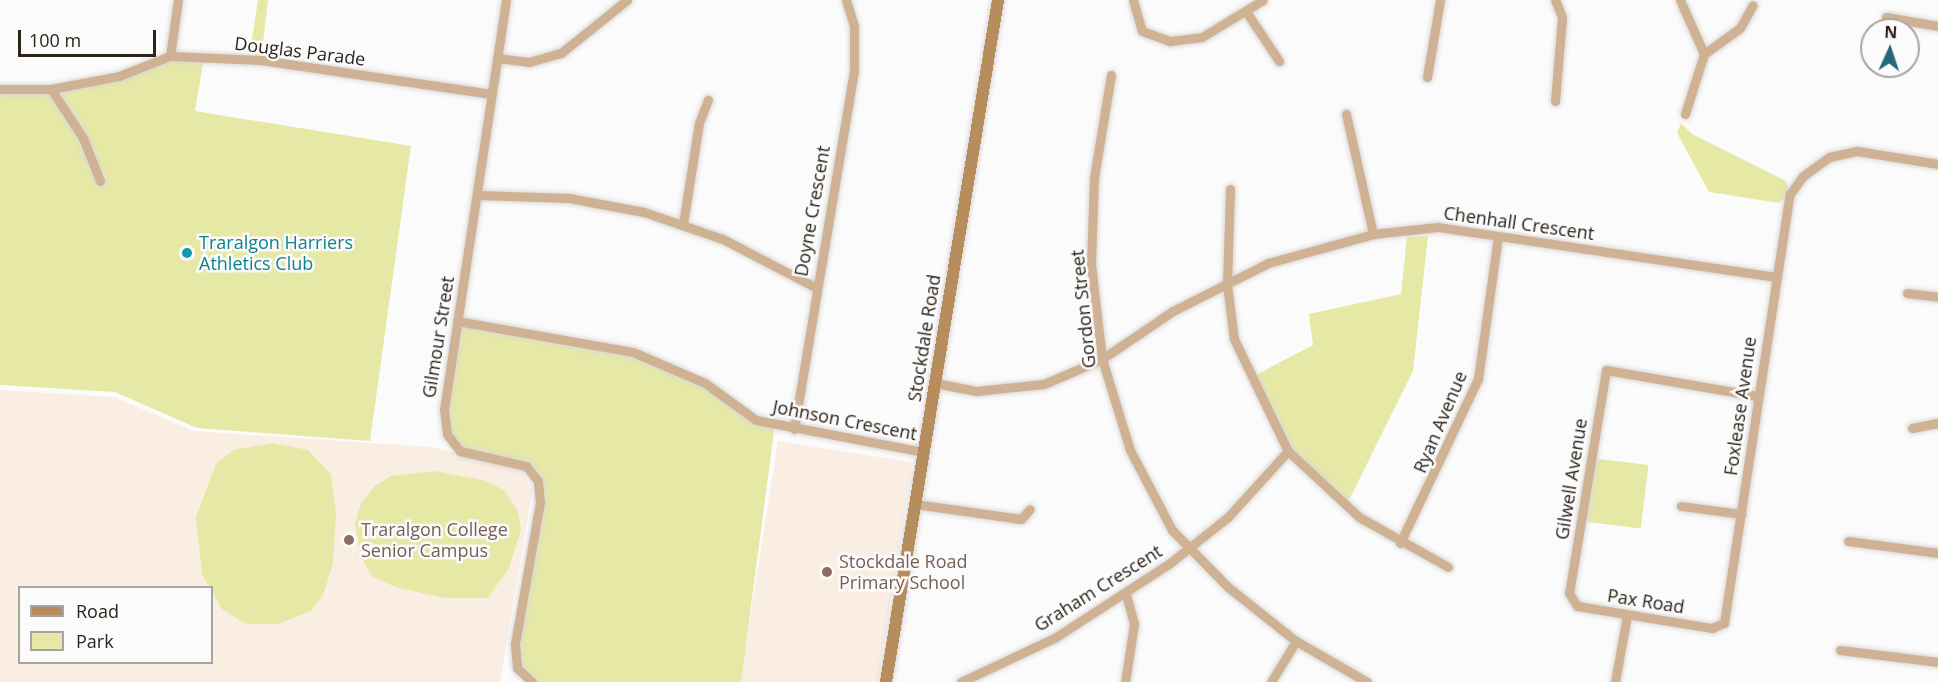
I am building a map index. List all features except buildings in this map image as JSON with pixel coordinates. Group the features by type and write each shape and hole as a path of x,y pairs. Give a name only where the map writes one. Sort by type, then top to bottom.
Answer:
{"street":[{"path":"170,56 178,0"},
{"name":"Gilmour Street","path":"506,0 444,409 447,434 460,451 526,466 538,481 540,502 515,644 517,668 532,682"},
{"path":"497,58 529,62 561,52 627,0"},
{"name":"Doyne Crescent","path":"794,429 815,287 854,72 854,26 846,0"},
{"name":"Stockdale Road","path":"886,682 998,0"},
{"path":"1133,0 1142,31 1170,40 1202,38 1247,13 1263,0"},
{"path":"1427,77 1440,0"},
{"path":"1555,0 1562,17 1555,101"},
{"path":"1680,0 1704,54"},
{"path":"1685,114 1704,54 1740,28 1753,6"},
{"path":"1247,13 1279,61"},
{"path":"1886,17 1938,26"},
{"name":"Douglas Parade","path":"0,89 51,89 120,76 170,56 261,60 492,94"},
{"name":"Gordon Street","path":"1111,75 1094,178 1092,253 1102,359 1130,450 1172,530 1228,587 1296,641 1367,682"},
{"path":"51,89 83,138 100,182"},
{"path":"683,224 699,123 708,100"},
{"path":"1346,114 1373,234"},
{"name":"Foxlease Avenue","path":"1724,623 1742,514 1775,277 1791,194 1803,176 1829,157 1857,151 1938,164"},
{"path":"1230,189 1227,285 1234,339 1288,451 1359,517 1400,543 1448,567"},
{"path":"477,195 569,198 683,224 815,287"},
{"name":"Chenhall Crescent","path":"935,383 976,391 1009,390 1044,384 1102,359 1173,311 1268,262 1373,234 1438,227 1775,277"},
{"name":"Ryan Avenue","path":"1400,543 1478,379 1498,236"},
{"path":"1907,293 1938,297"},
{"name":"Johnson Crescent","path":"457,321 550,333 633,352 705,383 756,420 923,453"},
{"name":"Gilwell Avenue","path":"1569,593 1606,370 1757,396"},
{"path":"1912,428 1938,423"},
{"name":"Graham Crescent","path":"965,681 1056,637 1126,594 1228,517 1288,451"},
{"path":"915,504 1021,519 1030,509"},
{"path":"1681,507 1742,514"},
{"path":"1848,541 1938,553"},
{"name":"Pax Road","path":"1569,593 1577,606 1712,628 1724,623"},
{"path":"1125,682 1134,624 1126,594"},
{"path":"1615,682 1627,615"},
{"path":"1271,682 1296,641"},
{"path":"1840,650 1938,662"}],"shaded area":[{"name":"Traralgon College Senior Campus","path":"0,390 114,397 193,431 432,447 522,471 532,492 500,682 0,682"},
{"name":"Stockdale Road Primary School","path":"778,441 912,462 878,682 740,682"}],"green space":[{"path":"258,0 268,0 261,60 250,52"},
{"path":"170,56 204,58 195,111 411,146 370,441 197,428 115,392 0,385 0,89 51,89 119,76"},
{"path":"1681,123 1692,134 1786,181 1790,194 1779,203 1709,192 1677,133"},
{"path":"1428,236 1413,371 1346,506 1288,451 1250,378 1313,345 1309,314 1401,294 1407,237"},
{"path":"457,321 633,352 705,383 756,420 775,424 741,682 532,682 517,668 515,644 540,502 538,481 526,466 460,451 447,434 444,409"},
{"path":"273,443 308,450 331,474 336,513 333,564 323,595 311,611 278,624 246,624 222,609 213,593 213,586 209,586 202,574 196,517 216,464 233,450"},
{"path":"1591,458 1649,465 1641,529 1583,522"},
{"path":"434,471 482,480 504,490 518,512 521,529 509,568 488,598 445,598 395,587 372,576 361,557 355,524 361,503 375,486 391,476"}],"place":[{"name":"Traralgon Harriers Athletics Club","path":"187,253"},
{"name":"Traralgon College Senior Campus","path":"349,540"},
{"name":"Stockdale Road Primary School","path":"827,572"}]}
